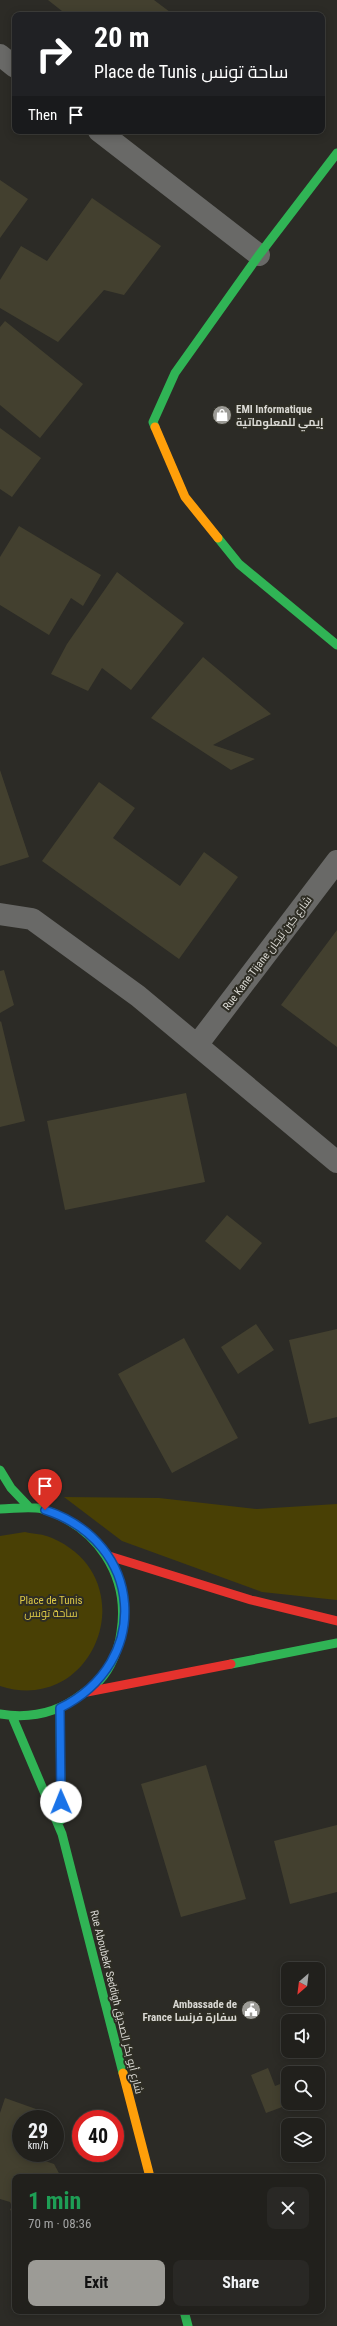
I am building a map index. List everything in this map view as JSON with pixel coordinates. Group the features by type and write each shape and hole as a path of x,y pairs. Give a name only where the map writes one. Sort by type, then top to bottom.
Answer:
{"street":[{"path":"0,55 12,65"},
{"path":"103,134 259,255"},
{"path":"337,152 259,255 175,373 153,422 185,497 239,564 337,644"},
{"name":"Rue Kane Tijane شارع كين تيجان","path":"197,1045 337,861"},
{"path":"0,914 32,919 138,996 337,1162"},
{"path":"0,1470 11,1488 29,1507"},
{"path":"0,1509 29,1507 60,1515 75,1523 99,1543 109,1556 118,1575 124,1596 125,1618 122,1639 114,1659 102,1677 87,1692 60,1708 45,1714 12,1716 1,1715"},
{"path":"109,1556 253,1602 290,1612 337,1621"},
{"path":"87,1692 337,1642"},
{"name":"Rue Aboubekr Seddigh شارع أبو بكر الصديق","path":"60,1708 62,1834"},
{"name":"Rue Aboubekr Seddigh شارع أبو بكر الصديق","path":"12,1716 26,1753 62,1834 149,2174"},
{"path":"185,2314 188,2326"}],"green space":[{"path":"64,1497 159,1498 257,1509 337,1504 337,1600 262,1592 122,1541"},
{"name":"Place de Tunis ساحة تونس","path":"25,1532 52,1538 81,1557 97,1583 102,1611 97,1639 83,1664 62,1682 33,1690 0,1686 0,1536"}],"building":[{"path":"48,0 154,0 170,12 63,12"},
{"path":"0,180 28,199 0,238"},
{"path":"92,198 161,246 124,295 104,290 58,342 0,308 0,280 21,246 47,261"},
{"path":"5,321 83,384 40,438 0,405 0,327"},
{"path":"0,428 41,458 12,497 0,489"},
{"path":"19,526 101,575 83,606 71,598 49,635 0,605 0,557"},
{"path":"117,572 184,623 131,690 102,668 88,691 51,674 67,644"},
{"path":"203,657 271,714 213,745 255,759 231,770 151,718"},
{"path":"0,770 29,857 0,866"},
{"path":"99,782 135,808 113,838 180,886 204,852 238,877 179,959 42,861"},
{"path":"337,930 337,1047 281,1005"},
{"path":"4,970 14,1005 0,1013 0,971"},
{"path":"1,1021 25,1121 0,1127 0,1022"},
{"path":"186,1093 205,1182 65,1210 47,1121"},
{"path":"227,1215 262,1243 240,1270 205,1241"},
{"path":"256,1324 274,1350 238,1374 221,1347"},
{"path":"337,1329 337,1417 309,1424 289,1340"},
{"path":"184,1338 238,1438 172,1473 118,1374"},
{"path":"206,1765 246,1899 181,1917 141,1784"},
{"path":"337,1825 337,1892 290,1904 274,1841"},
{"path":"268,2068 275,2086 281,2084 281,2107 266,2113 251,2075"},
{"path":"5,2098 36,2109 12,2110 12,2162 48,2162 54,2164 59,2174 12,2174 12,2206 10,2202 0,2199 0,2113"}],"traffic: fast":[{"path":"155,427 153,422 175,373 259,255 337,153"},
{"path":"218,538 239,564 337,645"},
{"path":"0,1470 11,1488 29,1507"},
{"path":"0,1509 42,1509 62,1517 79,1527 94,1540 106,1556 120,1591 122,1611 121,1632 116,1651 107,1671 95,1685 73,1701 54,1710 23,1716 0,1714"},
{"path":"231,1664 337,1643"},
{"path":"60,1708 61,1820"},
{"path":"12,1716 62,1834 123,2073"},
{"path":"185,2314 188,2326"}],"traffic: slow":[{"path":"155,427 185,497 218,538"},
{"path":"123,2073 149,2174"}],"traffic: jam":[{"path":"109,1556 251,1600 337,1621"},
{"path":"87,1692 231,1664"}],"place":[{"name":"EMI Informatique إيمي للمعلوماتية","path":"222,415"},
{"name":"Ambassade de France سفارة فرنسا","path":"251,2010"}],"route":[{"path":"45,1510 60,1515 75,1523 99,1543 109,1556 118,1575 124,1596 125,1618 122,1639 114,1659 102,1677 87,1692 60,1708 61,1802"}]}
